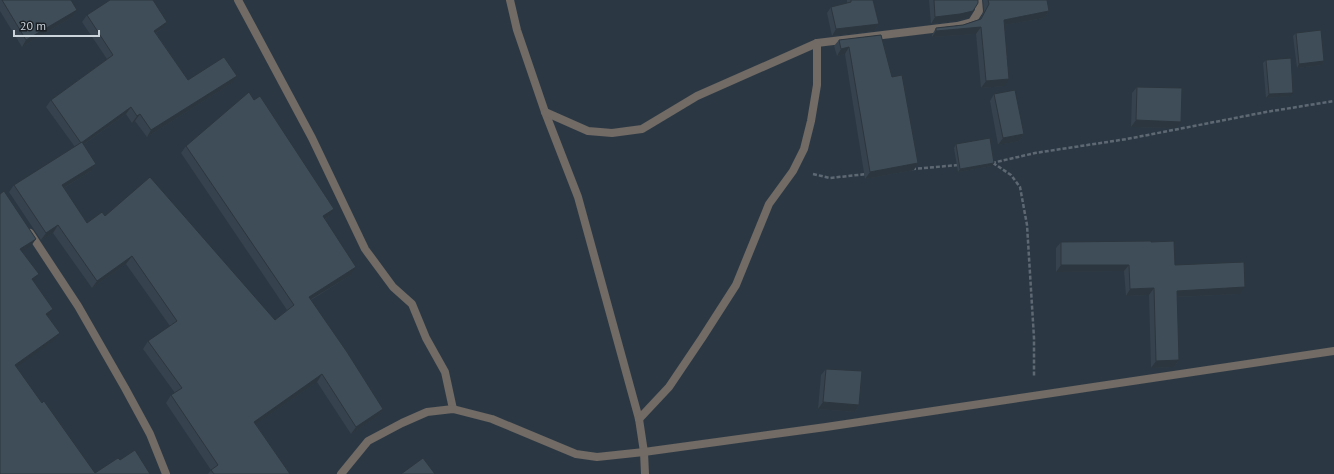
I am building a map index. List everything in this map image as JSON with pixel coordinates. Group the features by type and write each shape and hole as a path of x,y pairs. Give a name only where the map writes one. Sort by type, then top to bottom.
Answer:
{"street":[{"path":"238,0 312,138 365,248 393,287 412,304 426,338 445,372 453,408"},
{"path":"510,0 517,30 545,112 578,197 639,419 644,452 645,474"},
{"path":"545,112 588,132 612,133 642,129 697,96 816,42 957,26 972,22 979,11 978,0"},
{"path":"639,419 669,387 736,285 769,204 793,171 804,149 811,121 817,85 816,42"},
{"path":"26,228 78,306 110,360 150,434 166,474"},
{"path":"342,474 368,441 427,412 453,408 492,419 576,454 597,457 826,427 1334,351"}],"path":[{"path":"985,163 993,163 1034,153 1127,139 1266,112 1334,101"},
{"path":"993,163 1011,175 1020,187 1027,225 1034,338 1034,396"},
{"path":"906,170 961,165"},
{"path":"793,171 830,178 869,174"}],"building":[{"path":"2,0 71,0 77,10 26,40"},
{"path":"110,0 153,0 167,22 154,31 188,80 224,57 237,76 151,130 140,114 137,116 131,107 81,143 51,100 113,55 87,15"},
{"path":"851,0 873,0 879,24 836,29 831,7 851,2"},
{"path":"934,0 978,0 978,3 973,11 935,17"},
{"path":"988,0 1047,0 1049,11 1004,20 1009,79 986,81 981,27 936,31 936,28 963,25 981,19 989,4"},
{"path":"1321,30 1324,61 1299,64 1296,33"},
{"path":"881,35 892,77 902,75 918,163 870,172 849,47 841,49 839,40"},
{"path":"1291,58 1293,93 1269,94 1266,60"},
{"path":"1137,87 1182,88 1181,122 1136,120"},
{"path":"1015,90 1024,134 1003,138 994,94"},
{"path":"249,92 254,100 260,96 334,209 323,216 356,267 309,297 347,352 383,409 356,427 322,374 254,422 290,474 214,474 211,470 218,465 171,395 182,388 148,341 177,321 132,256 97,281 58,225 46,233 14,185 82,142 96,164 62,185 87,223 102,212 105,216 150,177 275,320 294,305 186,146"},
{"path":"990,138 994,163 960,169 956,144"},
{"path":"4,191 36,239 20,249 39,274 32,279 53,309 46,314 60,333 15,365 42,403 44,401 95,473 118,458 120,460 135,450 150,474 0,474 0,194"},
{"path":"1174,241 1175,265 1244,262 1245,287 1177,291 1179,360 1156,361 1154,288 1130,289 1129,265 1061,265 1061,242"},
{"path":"826,369 862,371 859,405 823,402"},
{"path":"423,458 435,474 401,474"}]}
